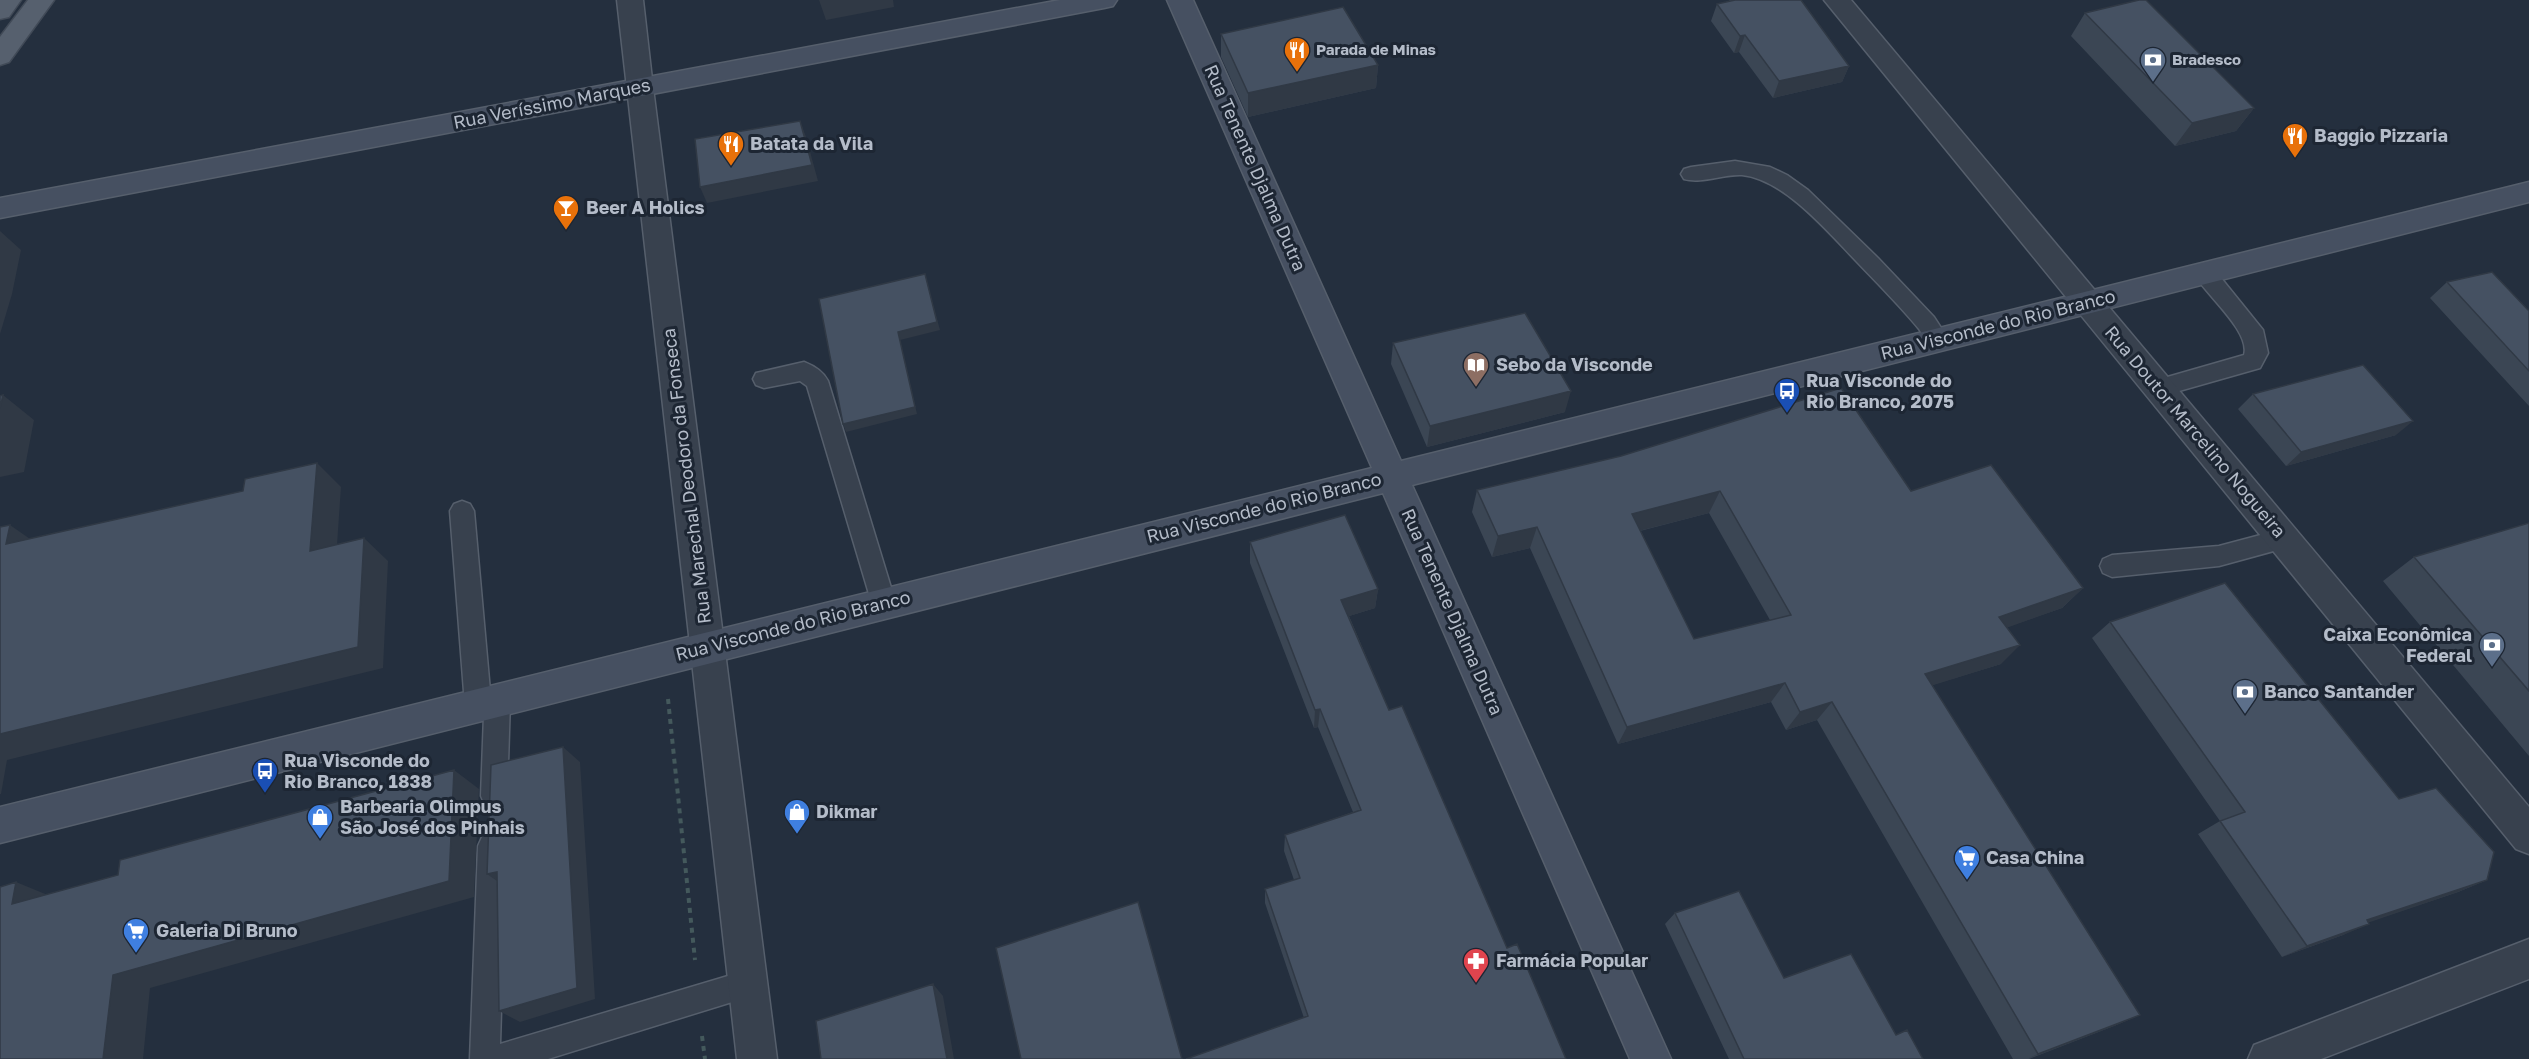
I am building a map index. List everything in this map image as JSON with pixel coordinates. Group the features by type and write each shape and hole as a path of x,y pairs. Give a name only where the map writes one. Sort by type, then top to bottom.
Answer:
{"main road":[{"path":"0,11 8,0"},
{"path":"0,56 41,0"},
{"name":"Rua Veríssimo Marques","path":"0,208 1104,0"},
{"name":"Rua Tenente Djalma Dutra","path":"1180,0 1651,1059"},
{"name":"Rua Visconde do Rio Branco","path":"0,825 2529,192"}],"street":[{"name":"Rua Marechal Deodoro da Fonseca","path":"630,0 757,1059"},
{"name":"Rua Doutor Marcelino Nogueira","path":"1838,0 2529,837"},
{"path":"2268,1059 2529,959"}],"lane":[{"path":"1691,174 1734,166 1765,172 1795,191 1895,290 1926,323 1938,340"},
{"path":"2158,388 2252,362 2258,353 2255,336 2205,274"},
{"path":"764,380 804,371 817,381 884,604"},
{"path":"462,511 488,703 485,1059"},
{"path":"2112,566 2219,556 2283,539"},
{"path":"499,1059 748,984"}],"path":[{"path":"669,712 705,1059"}],"building":[{"path":"1735,0 1801,0 1849,66 1779,81 1745,35 1740,36 1717,4"},
{"path":"2146,0 2254,108 2192,123 2085,13"},
{"path":"1343,7 1378,65 1248,93 1221,34"},
{"path":"800,121 812,165 700,187 695,139"},
{"path":"2492,272 2529,311 2529,371 2447,282"},
{"path":"925,274 937,322 898,332 915,407 843,424 819,299"},
{"name":"Sebo da Visconde","path":"1525,313 1571,391 1430,426 1393,343"},
{"path":"2363,365 2413,421 2301,452 2253,394"},
{"path":"1841,388 1911,491 1991,465 2083,588 1999,617 2020,645 1925,674 2140,1015 2038,1054 1832,702 1800,712 1785,683 1627,727 1537,527 1498,536 1477,490 1621,456","holes":["1720,491 1791,615 1694,639 1632,514"]},
{"path":"317,463 310,551 364,538 358,647 0,734 0,527 10,525 6,544 243,491 245,479"},
{"path":"1345,515 1378,589 1341,600 1389,710 1402,706 1507,948 1517,944 1566,1059 1186,1059 1308,1016 1265,889 1300,878 1285,835 1361,810 1320,709 1315,710 1250,542"},
{"path":"2529,523 2529,691 2414,557"},
{"path":"2225,583 2399,799 2436,788 2494,852 2487,880 2367,920 2369,924 2307,946 2220,821 2245,812 2110,622"},
{"path":"563,747 577,988 499,1011 497,872 487,874 491,765"},
{"name":"Galeria Di Bruno","path":"454,770 449,881 113,975 103,1059 0,1059 0,887 16,882 12,904 118,875 120,860"},
{"path":"1739,891 1784,978 1851,954 1896,1035 1907,1030 1923,1059 1744,1059 1675,913"},
{"path":"1138,902 1182,1059 1021,1059 996,948"},
{"path":"933,984 947,1059 821,1059 816,1021"}],"place":[{"name":"Parada de Minas","path":"1297,73"},
{"name":"Bradesco","path":"2153,83"},
{"name":"Baggio Pizzaria","path":"2295,159"},
{"name":"Batata da Vila","path":"731,167"},
{"name":"Beer A Holics","path":"566,231"},
{"name":"Sebo da Visconde","path":"1476,388"},
{"name":"Rua Visconde do Rio Branco, 2075","path":"1787,414"},
{"name":"Caixa Econômica Federal","path":"2492,668"},
{"name":"Banco Santander","path":"2245,715"},
{"name":"Rua Visconde do Rio Branco, 1838","path":"265,794"},
{"name":"Dikmar","path":"797,835"},
{"name":"Barbearia Olimpus São José dos Pinhais","path":"320,840"},
{"name":"Casa China","path":"1967,881"},
{"name":"Galeria Di Bruno","path":"136,954"},
{"name":"Farmácia Popular","path":"1476,984"}]}
